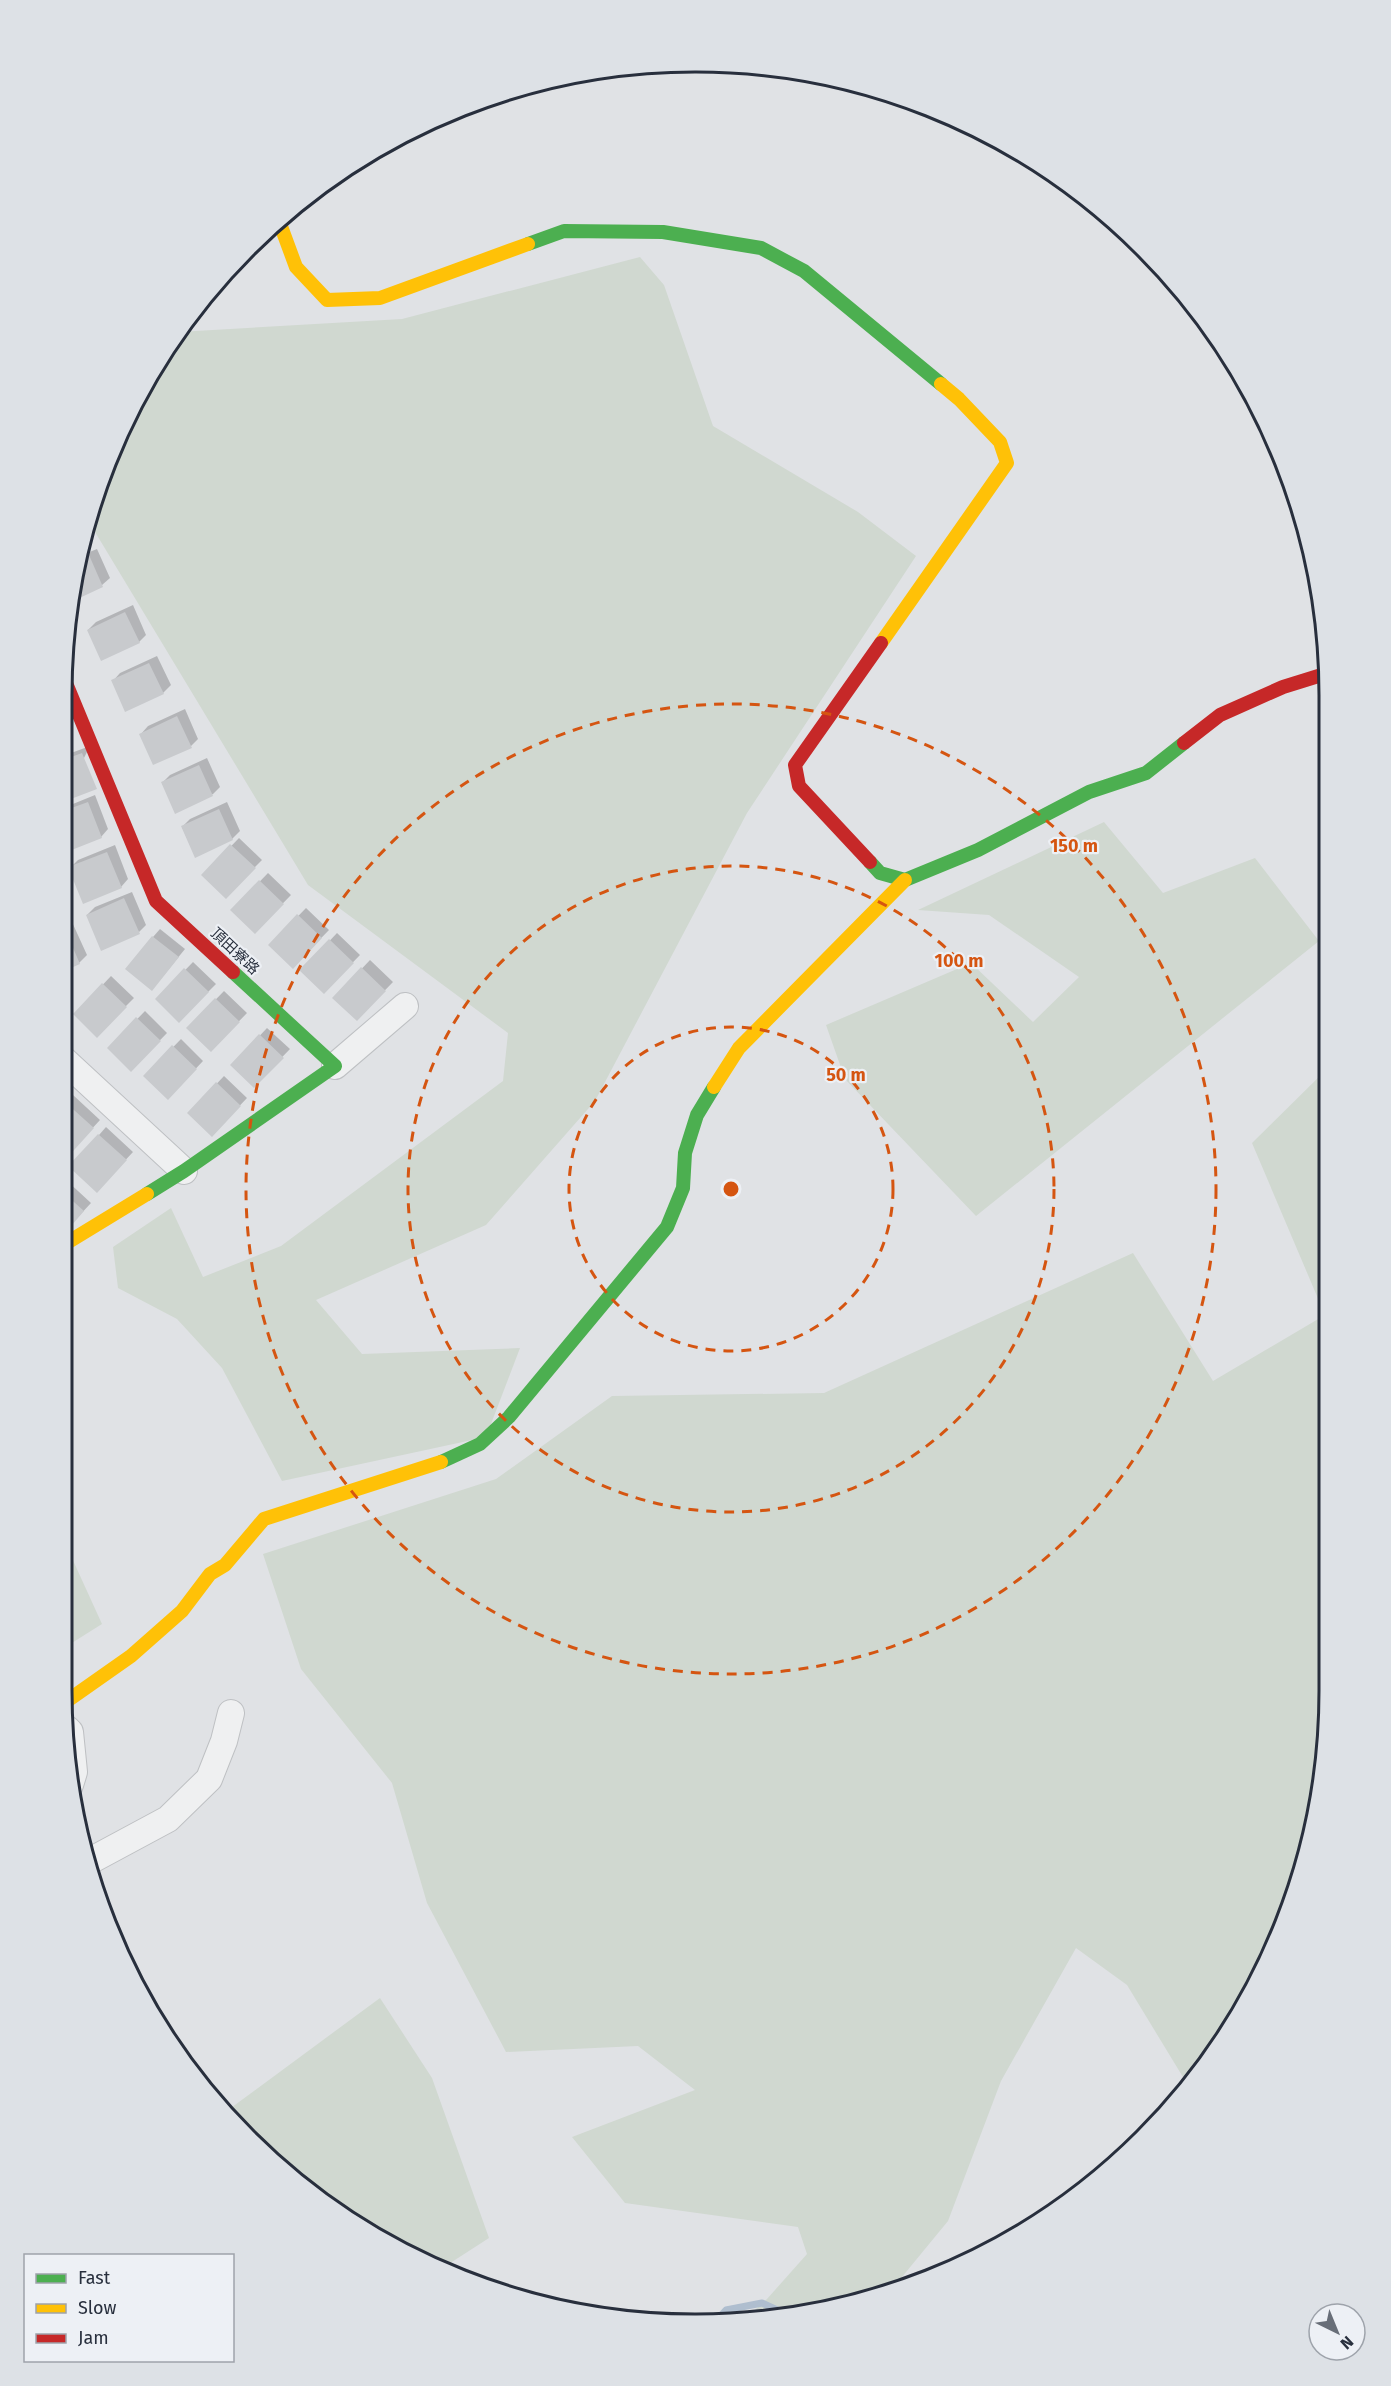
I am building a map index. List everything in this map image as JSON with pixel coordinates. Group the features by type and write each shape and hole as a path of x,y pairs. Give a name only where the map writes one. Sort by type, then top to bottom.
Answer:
{"street":[{"path":"282,229 296,267 327,300 380,298 564,231 663,232 761,248 804,271 959,399 984,424 1000,442 1007,463 795,765 799,786 880,873 905,880"},
{"path":"72,1697 131,1656 182,1611 210,1575 225,1565 264,1520 442,1462 480,1444 509,1417 667,1227 683,1188 685,1153 697,1115 739,1048 905,880 978,850 1089,792 1146,773 1220,715 1283,687 1319,676"},
{"name":"頂田寮路","path":"72,698 156,900 335,1066"},
{"path":"72,1240 184,1171 335,1066 405,1006"},
{"path":"72,1067 184,1171"},
{"path":"95,1858 168,1819 209,1779 224,1741 231,1713"}],"shaded area":[{"path":"640,257 664,285 713,426 858,512 916,556 747,813 595,1101 486,1225 316,1300 362,1354 520,1348 486,1437 282,1481 222,1368 177,1319 118,1288 113,1247 171,1208 203,1277 281,1246 503,1081 508,1033 308,885 94,530 119,457 136,420 177,349 190,331 402,319"},
{"path":"1104,822 1163,893 1255,858 1319,941 976,1216 845,1079 826,1025 971,963 1033,1022 1079,977 989,915 918,910"},
{"path":"1319,1077 1319,1301 1252,1143"},
{"path":"1133,1253 1213,1381 1319,1319 1319,1690 1314,1772 1298,1852 1272,1929 1255,1966 1214,2037 1184,2078 1127,1985 1076,1948 1001,2081 948,2221 900,2280 817,2302 754,2311 807,2254 798,2227 625,2203 572,2137 695,2090 638,2046 506,2052 427,1903 392,1783 301,1669 263,1554 496,1479 612,1396 824,1393"},
{"path":"72,1558 102,1624 72,1643"},
{"path":"380,1998 432,2078 489,2238 449,2264 420,2250 349,2209 316,2185 284,2159 232,2107"}],"building":[{"path":"88,555 103,587 80,598 84,574"},
{"path":"125,612 140,643 101,661 87,630"},
{"path":"149,663 164,694 125,712 111,680"},
{"path":"177,716 192,748 153,765 139,734"},
{"path":"82,753 97,789 72,799 72,757"},
{"path":"199,765 213,796 175,814 161,782"},
{"path":"88,802 102,838 72,850 72,808"},
{"path":"219,809 233,840 195,858 181,826"},
{"path":"230,844 256,868 226,899 201,875"},
{"path":"107,852 122,888 83,904 72,877 72,865"},
{"path":"259,880 284,904 255,934 230,910"},
{"path":"124,898 140,934 101,951 86,915"},
{"path":"297,914 322,938 293,969 268,945"},
{"path":"152,936 179,957 152,991 125,969"},
{"path":"329,939 354,963 324,994 299,970"},
{"path":"72,946 80,964 72,968"},
{"path":"361,967 386,991 357,1021 332,998"},
{"path":"184,968 209,992 179,1023 155,999"},
{"path":"102,983 127,1007 97,1038 73,1014"},
{"path":"215,998 240,1022 211,1052 186,1028"},
{"path":"136,1017 161,1041 131,1072 107,1048"},
{"path":"259,1034 284,1058 254,1088 230,1065"},
{"path":"172,1045 197,1069 168,1100 143,1076"},
{"path":"216,1082 241,1106 212,1137 187,1113"},
{"path":"72,1108 94,1128 72,1152"},
{"path":"98,1134 127,1160 97,1193 72,1170 72,1162"},
{"path":"72,1200 84,1211 72,1225"}],"waterway":[{"path":"723,2313 726,2310 762,2303 775,2309"}],"traffic: fast":[{"path":"528,244 564,231 663,232 761,248 804,271 941,384"},
{"path":"870,862 880,873 905,880 978,850 1089,792 1146,773 1184,743"},
{"path":"147,1194 184,1171 335,1066 233,972"},
{"path":"441,1462 480,1444 509,1417 667,1227 683,1188 685,1153 697,1115 714,1087"}],"traffic: slow":[{"path":"282,229 296,267 327,300 380,298 528,244"},
{"path":"881,643 1007,463 1000,442 959,399 941,384"},
{"path":"714,1087 739,1048 905,880"},
{"path":"72,1240 147,1194"},
{"path":"72,1697 131,1656 182,1611 210,1574 225,1565 264,1519 441,1462"}],"traffic: jam":[{"path":"870,862 799,786 795,765 881,643"},
{"path":"1184,743 1220,715 1283,687 1319,676"},
{"path":"72,698 156,901 233,972"}]}
